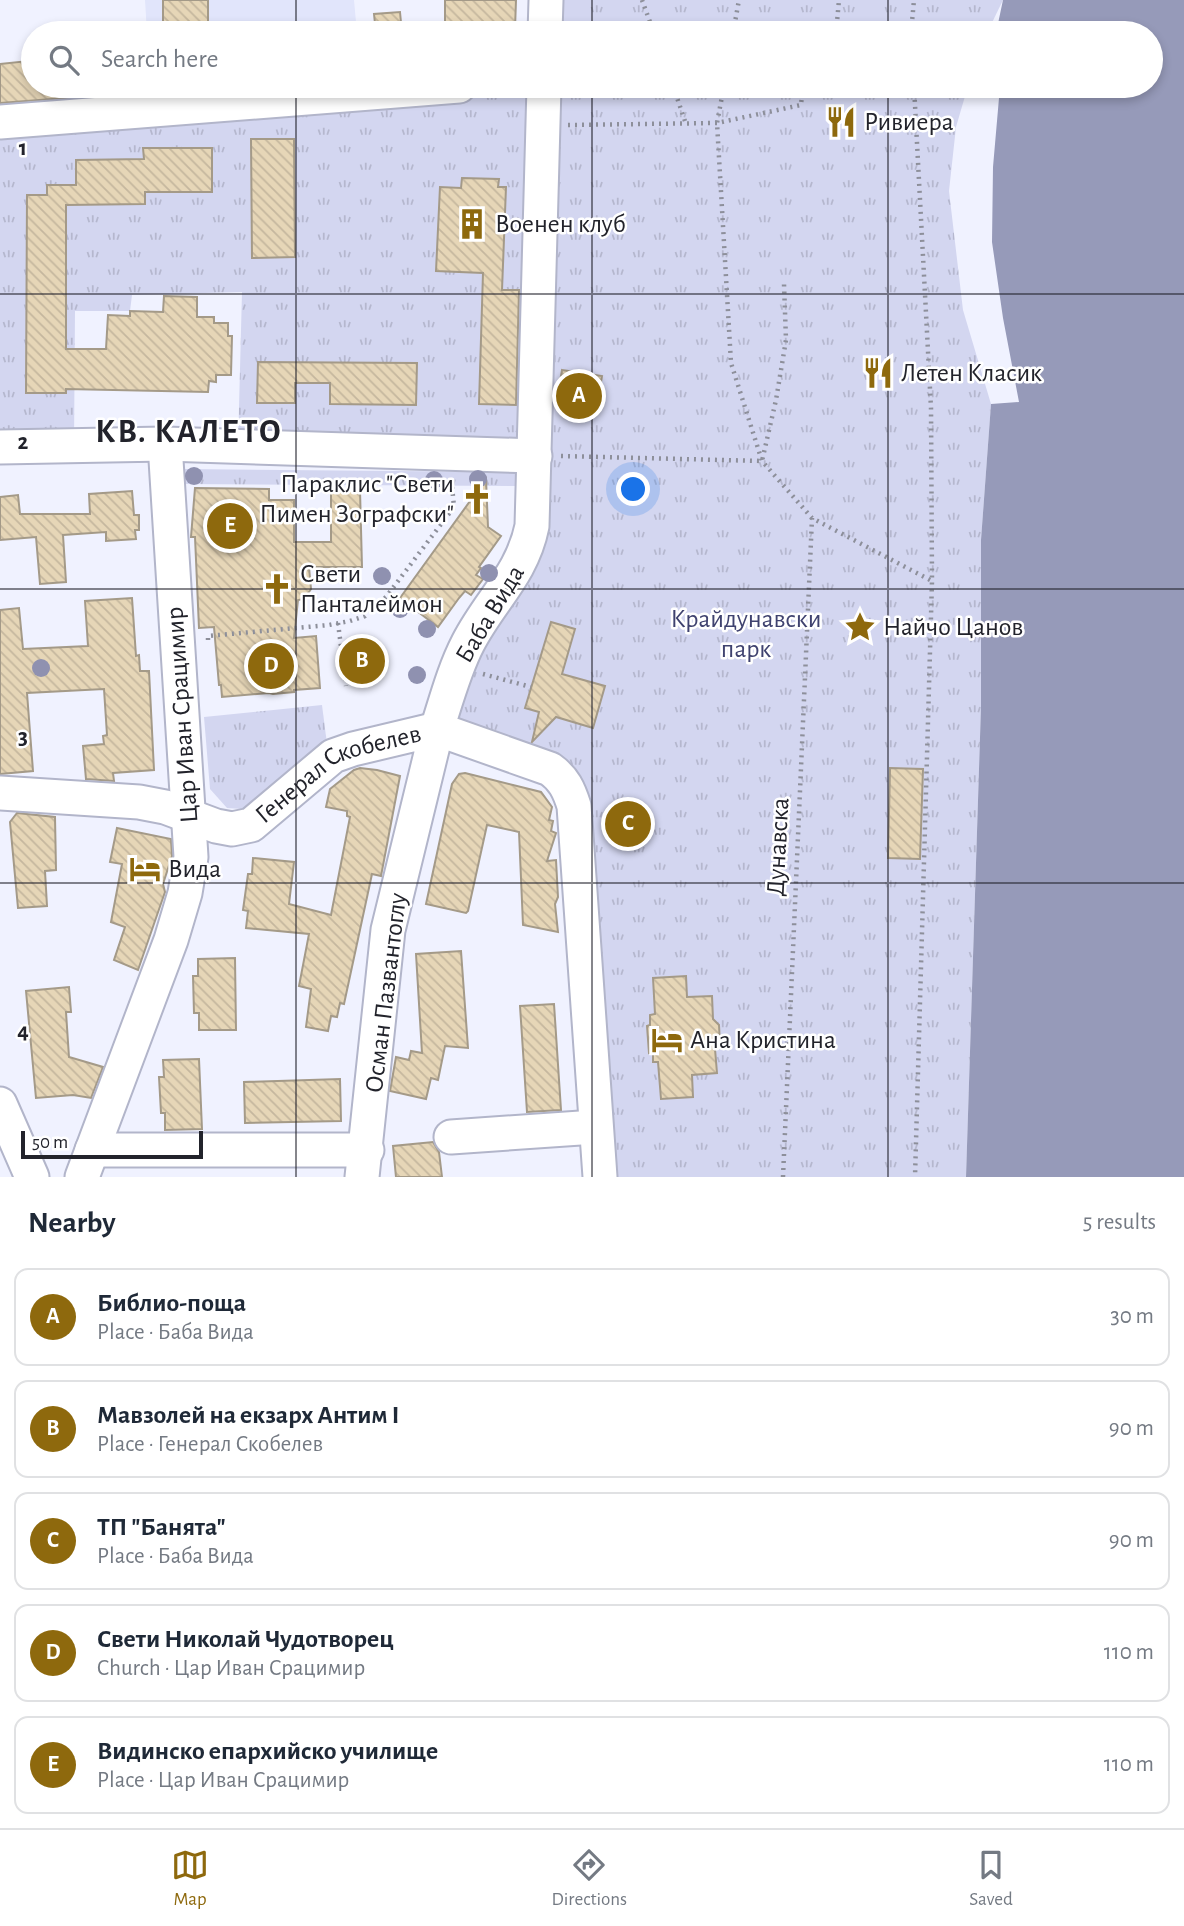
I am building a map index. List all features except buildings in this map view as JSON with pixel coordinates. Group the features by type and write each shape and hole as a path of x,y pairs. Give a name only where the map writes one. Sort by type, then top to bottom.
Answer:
{"street":[{"path":"545,21 546,0"},
{"path":"0,122 306,98"},
{"name":"Баба Вида","path":"437,729 467,644 522,561 532,526 544,98"},
{"path":"0,447 165,444 535,456"},
{"name":"Цар Иван Срацимир","path":"87,1164 171,940 185,893 191,857 165,444"},
{"path":"437,729 550,769 561,777 569,791 574,806 600,1177"},
{"name":"Генерал Скобелев","path":"0,793 139,802 232,829 251,824 333,756 437,729"},
{"name":"Осман Пазвантоглу","path":"365,1164 388,930 437,729"},
{"path":"0,1104 32,1177"},
{"path":"451,1137 595,1127"},
{"path":"87,1164 365,1164"}],"path":[{"path":"642,0 650,21"},
{"path":"735,21 739,0"},
{"path":"837,21 839,0"},
{"path":"912,21 914,0"},
{"path":"677,98 686,124"},
{"path":"721,98 717,123 731,363 762,461 812,518 932,581"},
{"path":"543,126 717,123 801,105 802,98"},
{"path":"915,98 931,408 932,581 915,1177"},
{"path":"762,461 786,340 784,284"},
{"path":"535,456 762,461"},
{"path":"208,645 208,636 338,624 365,616 386,597 454,507 452,486"},
{"name":"Дунавска","path":"783,1177 812,518"},
{"path":"338,624 346,686"},
{"path":"472,670 531,687"},
{"path":"345,678 376,674"},
{"path":"362,676 363,684"}],"shaded area":[{"path":"145,0 354,0 356,21 146,21"},
{"path":"1003,0 1184,0 1184,1177 966,1177 981,706 981,540 991,404 1019,402 992,242 993,167 999,98 1163,98 1163,21 999,21"}],"green space":[{"path":"546,0 1003,0 993,21 545,21"},
{"name":"Крайдунавски парк","path":"306,98 964,98 956,127 949,191 963,310 991,404 981,540 981,706 966,1177 600,1177 569,791 437,729 510,580 535,456 238,446 242,292 132,295 130,311 75,311 74,446 0,447 0,122"},
{"path":"183,469 522,472 522,486 183,484"},
{"path":"322,705 327,744 253,806 242,809 227,808 210,789 204,717"}],"place":[{"name":"Ривиера","path":"841,122"},
{"name":"Военен клуб","path":"472,224"},
{"name":"Летен Класик","path":"878,373"},
{"name":"Библио-поща","path":"579,396"},
{"name":"Параклис \"Свети Пимен Зографски\"","path":"477,499"},
{"name":"Видинско епархийско училище","path":"230,526"},
{"name":"Свети Панталеймон","path":"277,589"},
{"name":"Найчо Цанов","path":"860,627"},
{"name":"Мавзолей на екзарх Антим I","path":"362,661"},
{"name":"Свети Николай Чудотворец","path":"271,666"},
{"name":"ТП \"Банята\"","path":"628,824"},
{"name":"Вида","path":"145,869"},
{"name":"Ана Кристина","path":"667,1040"}],"district":[{"name":"КВ. КАЛЕТО","path":"189,432"}]}
